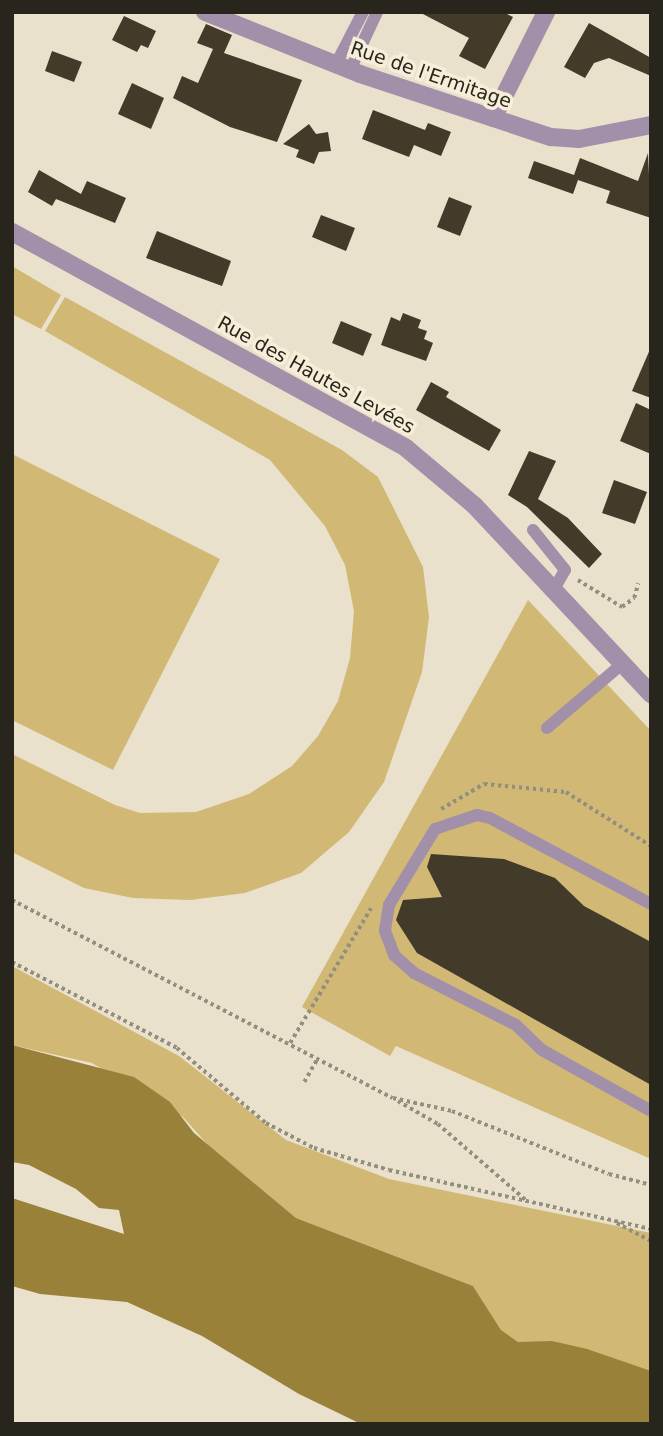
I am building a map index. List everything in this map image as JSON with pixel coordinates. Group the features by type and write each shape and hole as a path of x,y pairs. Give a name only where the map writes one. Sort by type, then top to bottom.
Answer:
{"street":[{"name":"Rue de l'Ermitage","path":"205,12 343,67 551,137 579,139 651,125"},
{"path":"493,118 547,12"},
{"name":"Rue des Hautes Levées","path":"12,232 406,448 475,506 651,694"}],"lane":[{"path":"343,67 363,12"},
{"path":"343,67 377,12"},
{"path":"533,530 565,570 554,590"},
{"path":"547,728 622,664"},
{"path":"651,904 477,815 435,829 385,918 394,955 414,974 516,1025 542,1050 651,1111"}],"path":[{"path":"565,570 622,607 634,598 638,584"},
{"path":"433,814 484,785 566,792 651,846"},
{"path":"12,900 318,1058 438,1124 529,1203"},
{"path":"289,1043 373,903"},
{"path":"12,962 177,1048 266,1122 314,1148 529,1203 651,1229"},
{"path":"304,1082 318,1058"},
{"path":"393,1098 452,1111 609,1174 651,1185"},
{"path":"612,1221 651,1241"}],"shaded area":[{"path":"12,266 61,295 41,329 12,314"},
{"path":"65,297 342,450 378,477 423,567 429,617 422,672 384,782 349,832 301,873 245,893 190,900 133,898 84,888 12,852 12,754 115,805 140,813 196,812 249,794 292,766 318,736 338,701 350,658 354,611 345,565 325,526 270,460 45,331"},
{"path":"12,454 220,559 113,770 12,720"},
{"path":"528,600 651,731 651,1159 396,1046 390,1056 302,1007"},
{"path":"12,966 179,1056 286,1140 389,1179 651,1233 651,1371 552,1342 518,1342 501,1330 473,1286 296,1218 208,1145 183,1117 92,1063 12,1045"},
{"path":"12,1045 134,1077 170,1102 194,1133 296,1218 473,1286 501,1330 518,1342 552,1341 587,1349 651,1371 651,1424 361,1424 299,1394 202,1336 127,1302 40,1294 12,1286 12,1198 124,1234 119,1210 99,1208 76,1189 29,1165 12,1162"}],"building":[{"path":"419,12 503,12 513,17 485,69 459,56 469,38"},
{"path":"124,16 156,31 148,48 141,45 137,52 112,40"},
{"path":"589,23 651,58 651,76 609,58 594,63 585,78 564,67"},
{"path":"206,24 232,35 224,53 302,80 277,142 230,127 173,98 182,76 198,83 213,49 197,43"},
{"path":"52,51 82,62 74,82 45,71"},
{"path":"132,83 164,98 151,129 118,114"},
{"path":"373,110 425,130 428,123 451,132 441,156 414,145 409,157 362,139"},
{"path":"309,124 316,134 328,132 331,151 319,152 314,164 296,157 299,150 283,144"},
{"path":"648,153 651,218 606,203 610,191 578,180 573,194 528,178 534,161 574,175 580,158 638,181"},
{"path":"39,170 81,194 87,181 126,198 115,223 56,199 52,206 28,192"},
{"path":"449,197 472,206 460,236 437,227"},
{"path":"321,215 355,228 346,251 312,237"},
{"path":"157,231 231,261 222,286 146,258"},
{"path":"403,313 421,320 418,328 427,331 424,339 433,343 426,361 381,345 391,317 400,321"},
{"path":"341,321 372,334 363,356 332,343"},
{"path":"651,347 651,398 632,391"},
{"path":"431,382 449,392 446,397 501,430 489,451 416,410"},
{"path":"636,403 651,410 651,454 620,441"},
{"path":"529,451 556,461 538,499 568,518 602,554 589,568 527,507 508,495"},
{"path":"614,480 647,492 635,524 602,513"},
{"path":"431,854 504,859 555,878 584,906 651,942 651,1085 417,953 396,920 403,900 442,897 427,867"}]}
